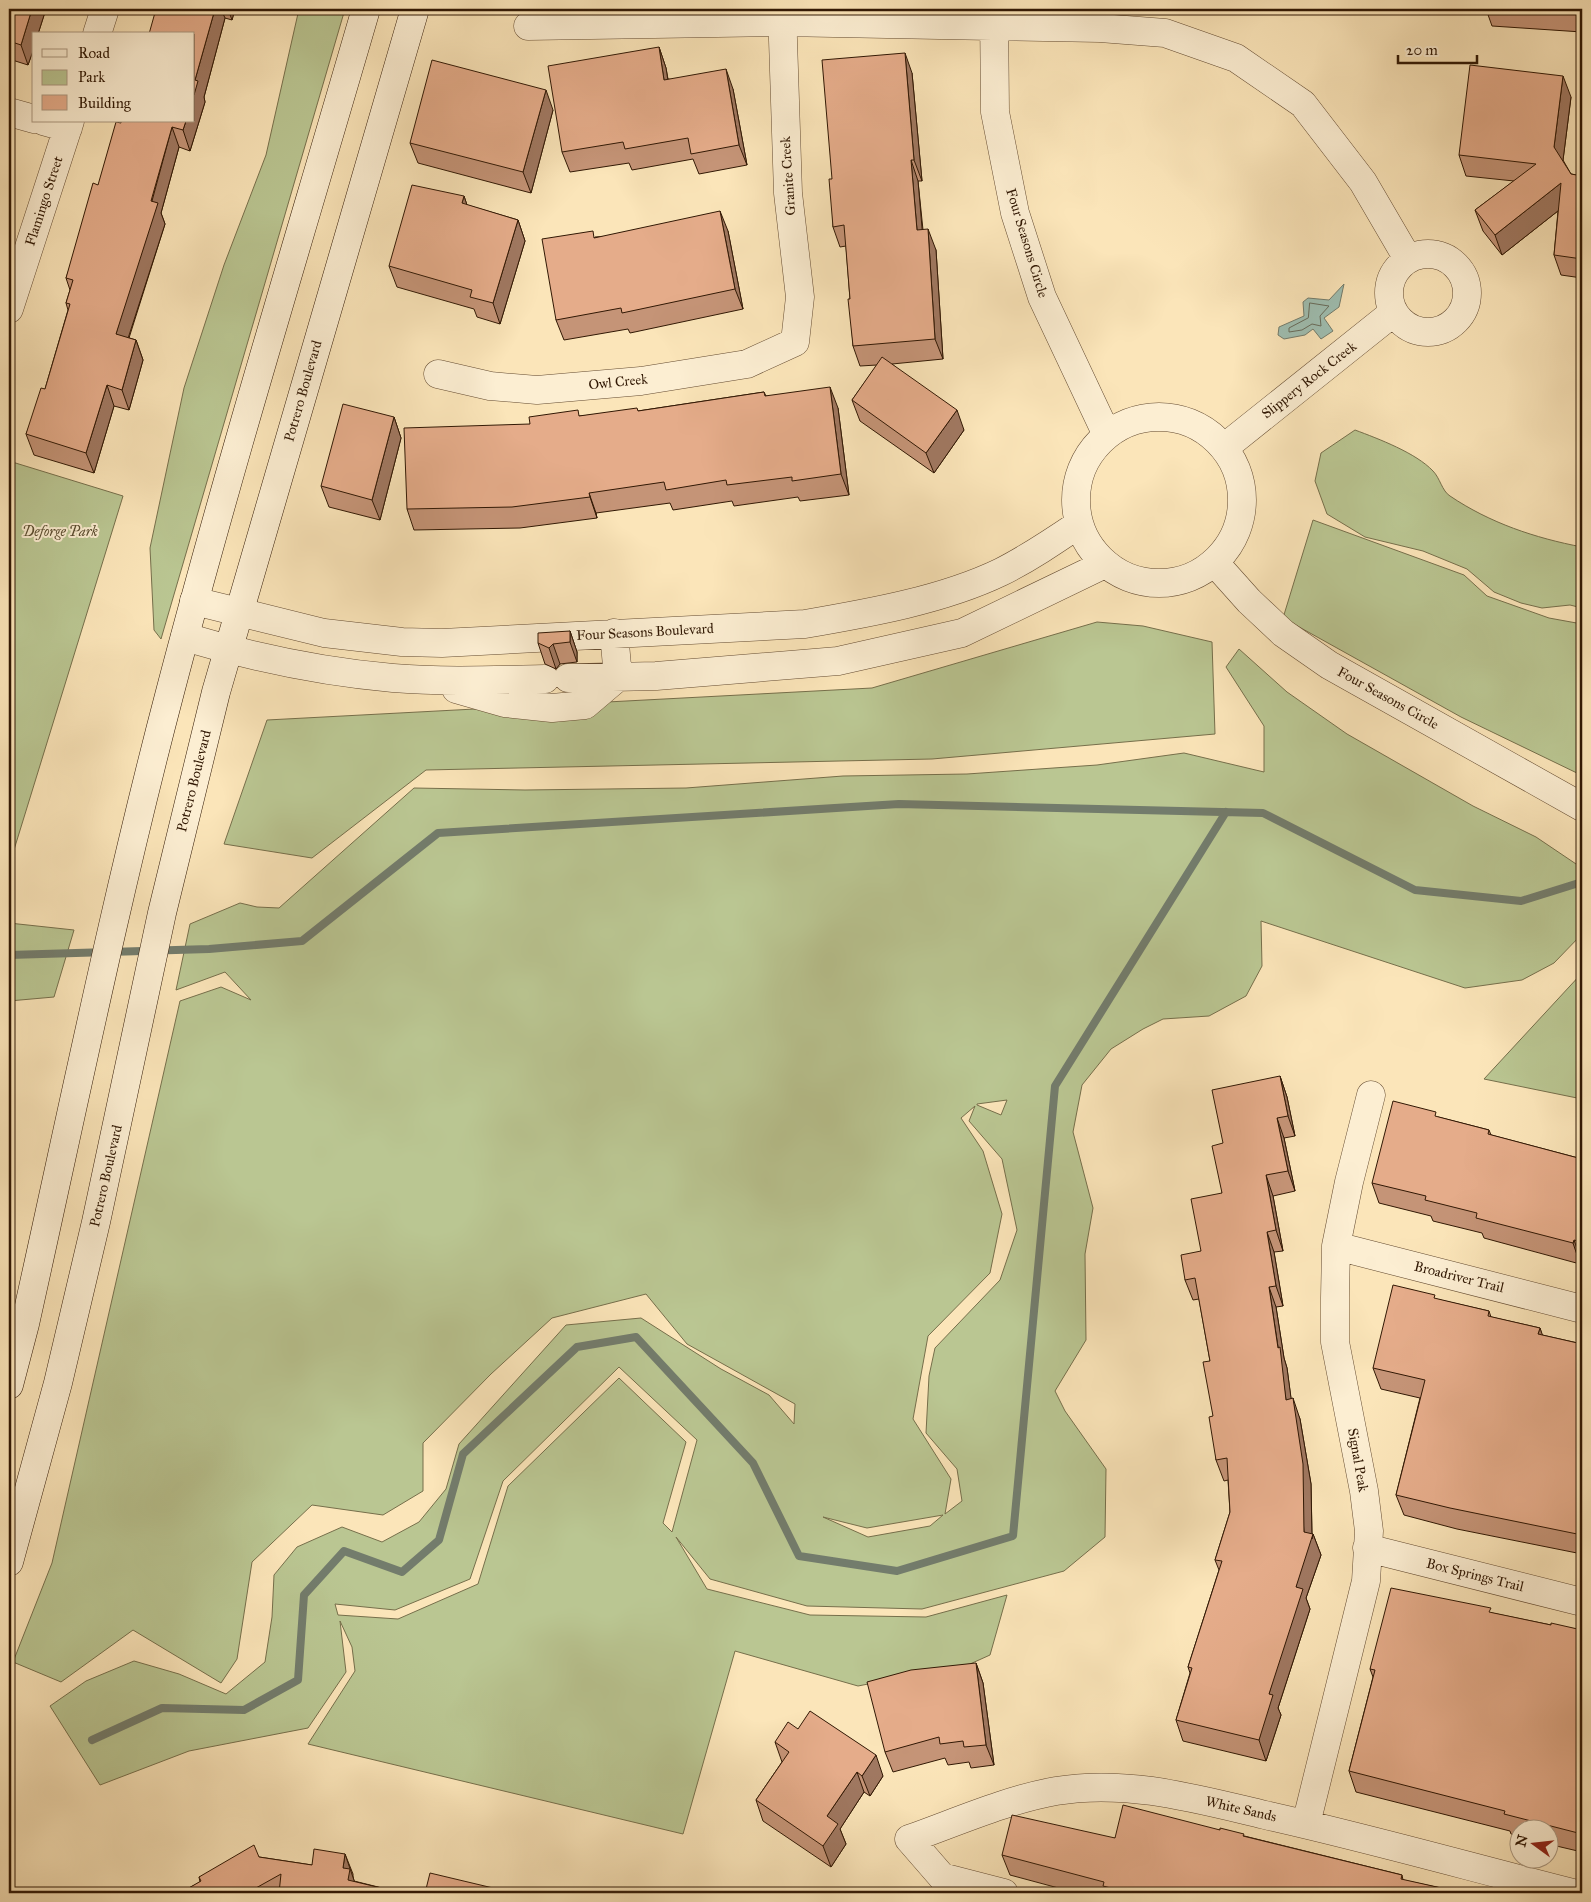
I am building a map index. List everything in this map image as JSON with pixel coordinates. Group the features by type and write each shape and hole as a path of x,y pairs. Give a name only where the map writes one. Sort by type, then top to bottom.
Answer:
{"street":[{"path":"98,32 105,9"},
{"path":"9,1385 27,1314 116,914 194,601 366,9"},
{"name":"Potrero Boulevard","path":"9,1562 58,1383 142,1013 162,913 216,692 414,9"},
{"path":"528,26 781,15 994,17 1165,33 1236,58 1303,104 1363,182 1408,259"},
{"name":"Granite Creek","path":"781,15 788,193 800,297 794,342"},
{"name":"Four Seasons Circle","path":"994,17 995,112 1015,213 1042,297 1107,435"},
{"path":"9,112 32,118"},
{"name":"Flamingo Street","path":"9,309 60,124"},
{"path":"1432,253 1449,260 1462,273 1466,284 1467,297 1464,309 1457,320 1447,327 1436,331 1424,332 1412,329 1402,322 1394,312 1389,289 1392,277 1408,259 1420,254 1432,253"},
{"name":"Slippery Rock Creek","path":"1224,447 1394,312"},
{"name":"Owl Creek","path":"438,374 490,386 537,390 642,381 747,364 794,342"},
{"path":"1155,416 1181,418 1205,429 1224,447 1238,469 1243,494 1241,519 1231,543 1215,563 1195,576 1173,583 1149,583 1126,577 1105,564 1089,546 1079,524 1076,499 1080,475 1090,453 1107,435 1129,422 1155,416"},
{"name":"Four Seasons Boulevard","path":"194,601 324,633 363,638 442,643 805,624 858,615 952,590 1000,572 1037,552 1079,524"},
{"name":"Four Seasons Circle","path":"1215,563 1249,601 1283,633 1329,665 1582,807"},
{"path":"185,637 228,650 313,668 418,679 556,679 685,674 838,661 962,633 1105,564"},
{"path":"614,633 618,676"},
{"path":"487,640 490,680"},
{"path":"418,679 505,703 552,708 585,705 618,676"},
{"name":"Signal Peak","path":"1306,1824 1364,1590 1368,1548 1364,1491 1335,1342 1336,1246 1349,1182 1371,1095"},
{"name":"Broadriver Trail","path":"1336,1246 1582,1308"},
{"name":"Box Springs Trail","path":"1368,1548 1582,1602"},
{"name":"White Sands","path":"1004,1893 942,1877 909,1838 1028,1798 1057,1791 1131,1788 1184,1796 1306,1824 1556,1891"}],"green space":[{"path":"299,9 345,9 161,639 154,630 150,548 184,388 224,265 266,155"},
{"path":"1355,430 1397,447 1426,464 1433,471 1447,494 1465,506 1497,522 1530,534 1582,547 1582,608 1570,605 1542,608 1521,603 1494,592 1467,569 1423,551 1365,537 1327,514 1315,481 1321,453"},
{"name":"Deforge Park","path":"9,461 123,496 9,866"},
{"path":"1313,520 1464,575 1487,596 1549,618 1582,624 1582,771 1579,774 1461,717 1283,618"},
{"path":"1097,622 1143,626 1212,642 1215,734 932,759 426,770 312,858 224,844 267,720 872,688"},
{"path":"1239,649 1287,692 1347,734 1473,806 1536,837 1582,868 1582,934 1554,963 1522,980 1465,988 1261,921 1262,966 1246,996 1209,1016 1163,1019 1111,1049 1082,1085 1073,1132 1093,1208 1085,1254 1086,1340 1055,1391 1065,1411 1106,1469 1105,1537 1064,1571 922,1609 807,1606 710,1579 676,1537 707,1589 810,1615 926,1617 1007,1595 990,1655 970,1664 858,1686 735,1651 683,1834 308,1744 355,1671 352,1647 340,1621 346,1672 308,1728 189,1751 100,1785 50,1706 86,1681 134,1661 179,1674 226,1694 265,1662 272,1617 274,1575 297,1547 342,1527 382,1542 419,1522 446,1489 459,1444 566,1325 641,1318 721,1369 769,1395 794,1424 795,1404 687,1344 646,1294 552,1318 491,1374 423,1443 423,1491 383,1515 312,1505 252,1562 237,1659 221,1683 133,1630 61,1682 13,1662 52,1563 180,1001 221,987 251,1000 225,972 176,990 190,924 240,903 257,907 279,908 414,788 525,790 686,788 843,776 967,774 1097,765 1184,753 1264,772 1264,726 1226,667","holes":["1007,1100 1001,1115 977,1104","975,1106 969,1121 1002,1159 1017,1230 1000,1280 935,1348 929,1376 926,1433 957,1469 962,1501 945,1514 951,1479 913,1419 928,1336 990,1273 1002,1214 983,1151 961,1118","619,1367 697,1440 672,1532 663,1523 686,1442 619,1378 508,1486 478,1584 398,1619 338,1615 335,1604 395,1610 470,1579 503,1481","943,1515 930,1526 868,1537 823,1517 867,1528"]},
{"path":"9,923 74,930 54,997 9,1001"},
{"path":"1582,973 1582,1099 1484,1079"}],"water":[{"path":"1344,284 1339,307 1324,318 1333,331 1321,339 1313,329 1305,335 1284,339 1278,335 1279,327 1304,316 1303,302 1308,298 1329,300"}],"building":[{"path":"9,9 32,9 21,45 9,41"},
{"path":"156,9 215,9 195,80 195,32 150,32"},
{"path":"1528,9 1582,9 1582,12"},
{"path":"659,47 664,80 726,69 739,145 691,154 688,138 625,149 623,142 562,152 548,66"},
{"path":"905,53 914,160 911,160 917,230 928,229 935,339 853,346 844,225 833,227 829,179 832,179 822,60"},
{"path":"432,60 546,90 523,172 410,143"},
{"path":"1470,65 1563,76 1554,147 1571,174 1582,176 1582,259 1554,255 1561,183 1495,235 1475,210 1536,164 1459,155"},
{"path":"195,80 198,81 195,92"},
{"path":"116,122 186,122 183,130 172,127 151,201 158,203 116,334 136,340 122,390 107,385 86,453 26,434 41,388 45,389 70,304 66,303 73,280 66,278 93,183 98,185"},
{"path":"412,185 464,196 462,203 518,220 493,303 470,297 472,290 389,266"},
{"path":"720,211 735,289 622,313 621,308 556,320 542,239 593,231 594,238"},
{"path":"882,357 957,410 926,453 852,400"},
{"path":"830,387 841,474 792,481 792,477 727,485 726,480 666,490 664,482 589,493 590,497 512,507 407,509 404,428 530,424 529,417 578,410 579,416 637,408 638,411 764,392 765,396"},
{"path":"343,404 394,417 372,500 321,486"},
{"path":"570,631 570,642 553,644 549,648 538,643 538,633"},
{"path":"1280,1076 1288,1116 1277,1118 1288,1171 1266,1175 1276,1230 1267,1232 1276,1286 1269,1287 1278,1348 1280,1347 1286,1400 1293,1398 1303,1464 1304,1532 1313,1534 1296,1587 1303,1589 1269,1694 1273,1695 1259,1740 1176,1720 1192,1668 1188,1667 1222,1561 1215,1560 1230,1512 1227,1458 1216,1460 1209,1417 1213,1416 1203,1362 1210,1361 1195,1278 1185,1280 1181,1255 1201,1251 1191,1199 1222,1193 1212,1146 1223,1143 1212,1090"},
{"path":"1393,1101 1436,1112 1435,1116 1489,1130 1488,1134 1582,1159 1582,1242 1574,1240 1573,1243 1476,1218 1477,1213 1425,1200 1426,1196 1372,1183"},
{"path":"1393,1285 1435,1295 1434,1298 1489,1311 1488,1316 1540,1328 1538,1334 1582,1344 1582,1535 1396,1495 1425,1380 1373,1368"},
{"path":"1391,1588 1491,1608 1489,1612 1582,1630 1582,1834 1558,1828 1558,1820 1527,1820 1504,1814 1505,1811 1349,1771 1375,1670 1370,1669"},
{"path":"976,1663 986,1745 964,1747 963,1741 940,1744 939,1737 885,1752 867,1682 911,1670"},
{"path":"810,1711 876,1755 862,1776 857,1772 827,1816 838,1824 823,1846 756,1800 789,1752 775,1742 788,1722 798,1729"},
{"path":"1123,1805 1402,1875 1401,1879 1464,1893 1130,1893 1103,1886 1104,1882 1002,1855 1012,1815 1115,1838"},
{"path":"254,1845 259,1857 312,1865 314,1849 345,1854 343,1868 350,1869 348,1880 402,1893 279,1893 281,1874 247,1893 180,1893 201,1881 199,1877"},
{"path":"430,1873 514,1893 425,1893"}],"waterway":[{"path":"9,955 209,949 302,941 438,833 899,804 1263,813 1415,890 1521,901 1582,882"},
{"path":"92,1740 162,1708 244,1710 298,1680 304,1595 344,1551 402,1572 439,1540 463,1454 577,1347 636,1337 753,1463 799,1556 897,1571 1013,1536 1055,1086 1226,812"}]}
